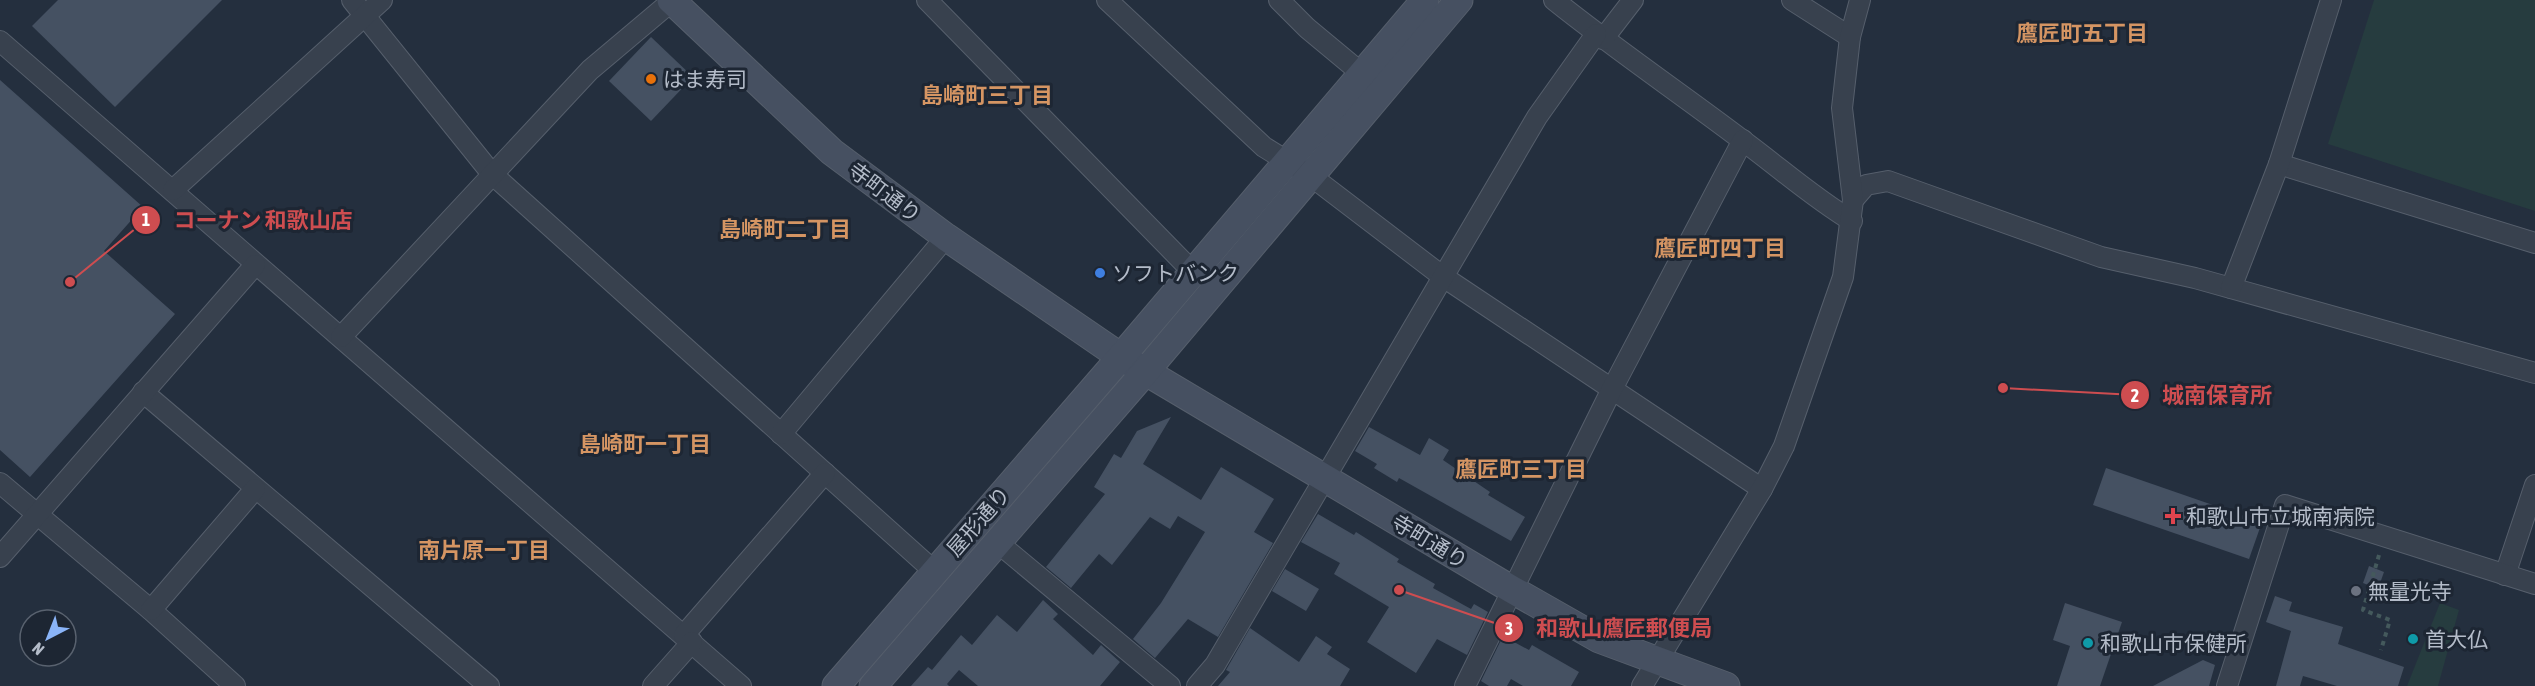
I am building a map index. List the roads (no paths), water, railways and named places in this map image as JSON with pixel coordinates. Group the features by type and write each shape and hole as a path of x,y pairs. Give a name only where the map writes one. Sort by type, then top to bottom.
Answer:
{"street":[{"path":"173,190 358,8 382,0"},
{"path":"341,338 590,70 672,0"},
{"name":"寺町通り","path":"672,0 832,152 946,237 1144,372 1599,639 1726,686"},
{"path":"927,0 1194,273"},
{"path":"1107,0 1264,147 1311,176 1442,276 1611,391 1762,489"},
{"path":"1279,0 1306,28 1373,83"},
{"path":"1373,83 1425,0"},
{"path":"1373,83 1459,0"},
{"path":"1554,0 1743,140 1820,202 1852,221"},
{"path":"1197,686 1215,665 1537,117 1600,36 1633,0"},
{"path":"1792,0 1850,37"},
{"path":"1642,686 1762,489 1784,446 1843,277 1853,200 1842,108 1850,37 1860,0"},
{"path":"2231,288 2279,164 2331,0"},
{"path":"358,8 492,174 935,572"},
{"path":"0,41 741,686"},
{"name":"屋形通り","path":"836,686 1288,163 1373,83"},
{"name":"屋形通り","path":"873,686 1311,176 1373,83"},
{"path":"1465,686 1611,391 1743,140"},
{"path":"2279,164 2535,243"},
{"path":"1853,200 1866,185 1888,181 2101,257 2231,288 2535,372"},
{"path":"781,434 946,237"},
{"path":"0,557 255,265"},
{"path":"143,392 489,686"},
{"path":"653,686 688,638 825,473"},
{"path":"0,483 151,610 235,686"},
{"path":"2505,575 2535,485"},
{"path":"151,610 255,489"},
{"path":"2227,686 2285,505 2535,584"},
{"path":"997,542 1170,686"}],"place":[{"name":"はま寿司","path":"651,79"},
{"name":"ソフトバンク","path":"1100,273"},
{"name":"コーナン 和歌山店","path":"70,282"},
{"name":"城南保育所","path":"2003,388"},
{"name":"和歌山市立城南病院","path":"2173,516"},
{"name":"和歌山鷹匠郵便局","path":"1399,590"},
{"name":"無量光寺","path":"2356,591"},
{"name":"首大仏","path":"2413,639"},
{"name":"和歌山市保健所","path":"2088,643"}],"district":[{"name":"鷹匠町五丁目","path":"2082,33"},
{"name":"島崎町三丁目","path":"987,95"},
{"name":"島崎町二丁目","path":"785,229"},
{"name":"鷹匠町四丁目","path":"1720,248"},
{"name":"島崎町一丁目","path":"645,444"},
{"name":"鷹匠町三丁目","path":"1521,469"},
{"name":"南片原一丁目","path":"484,550"}]}
